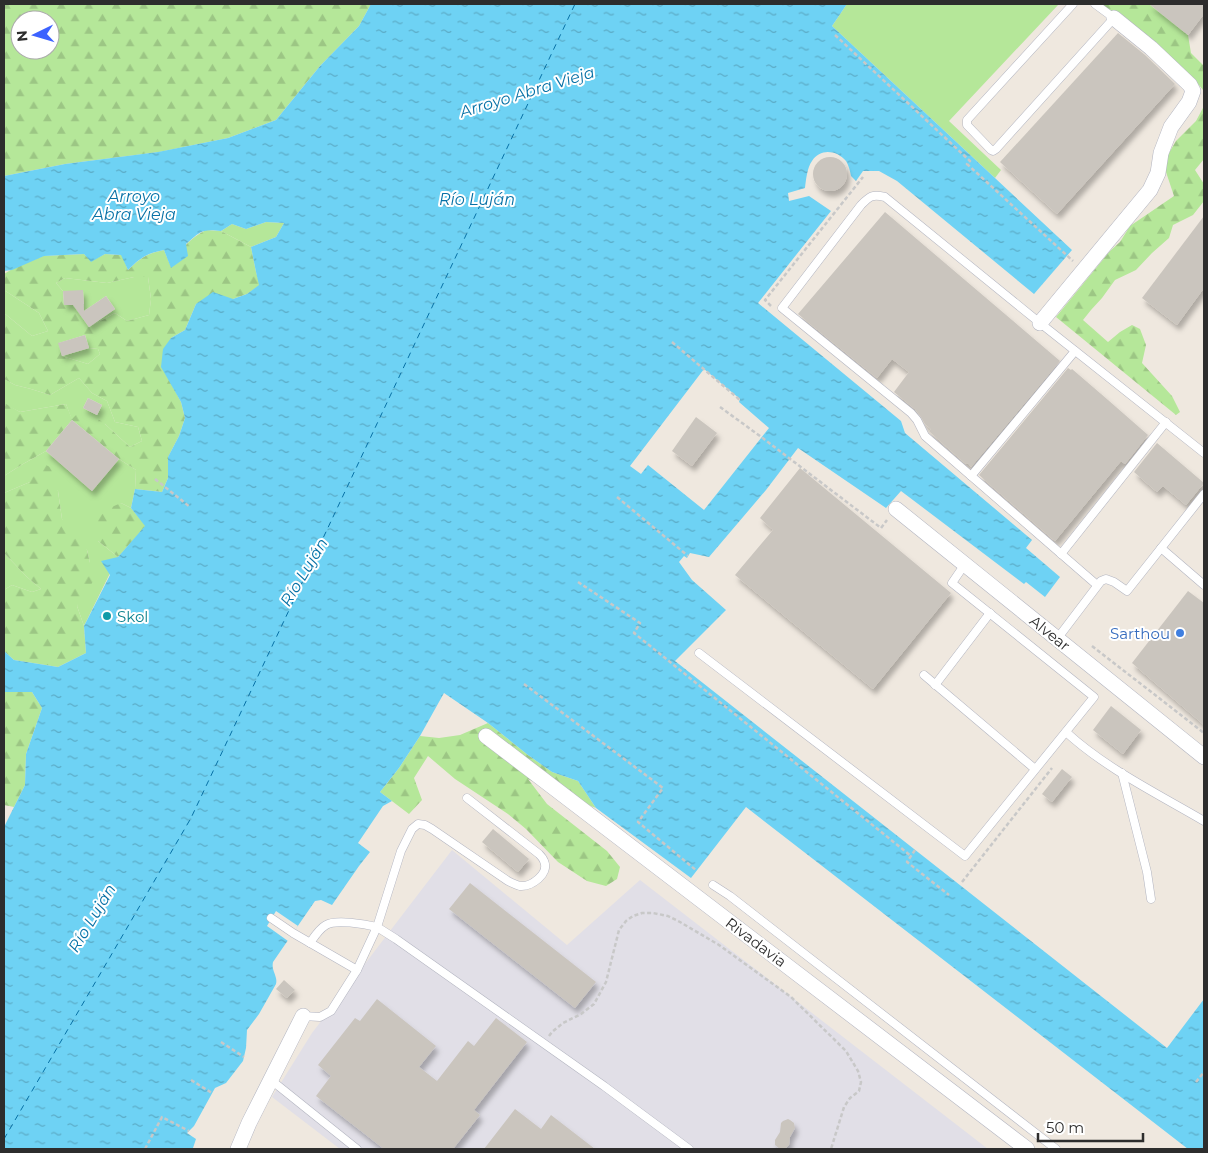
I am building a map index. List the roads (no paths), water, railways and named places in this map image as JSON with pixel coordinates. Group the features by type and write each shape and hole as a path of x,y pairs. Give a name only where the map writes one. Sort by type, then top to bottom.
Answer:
{"street":[{"path":"1040,323 1150,190 1158,173 1161,153 1171,127 1189,102 1193,91 1190,85 1151,48 1114,18"},
{"name":"Alvear","path":"896,509 1204,757"},
{"name":"Rivadavia","path":"486,736 1027,1149"},
{"path":"238,1149 303,1016"}],"lane":[{"path":"1073,4 967,120 967,125 989,149 996,149 1114,18 1095,4"},
{"path":"1097,585 925,436 911,412 782,308 861,205 868,198 876,195 885,197 1204,453"},
{"path":"971,476 1075,351"},
{"path":"1062,554 1166,422"},
{"path":"1057,639 1101,581 1106,579 1114,582 1126,592 1204,494"},
{"path":"1161,548 1204,585"},
{"path":"699,653 965,856 1094,697 952,583 965,564"},
{"path":"935,685 990,613"},
{"path":"924,675 1035,769"},
{"path":"1066,732 1074,740 1122,773 1204,820"},
{"path":"1122,773 1147,872 1151,899"},
{"path":"303,1016 320,1017 331,1011 357,970 377,927 401,851 412,829 418,824 432,829 518,886 529,885 540,878 545,868 545,862 539,854 467,798"},
{"path":"713,885 730,896 1056,1149"},
{"path":"271,918 357,970"},
{"path":"310,943 323,926 331,922 365,924 377,927 604,1086 689,1149"},
{"path":"271,1080 357,1149"}],"water":[{"name":"Río Luján","path":"371,4 847,4 832,26 1072,250 1034,294 897,181 879,171 863,171 856,181 851,176 849,167 842,157 824,152 815,157 809,167 805,188 788,193 789,201 809,196 831,211 758,303 901,421 905,433 1032,540 1026,548 1060,577 1045,597 1026,582 1024,584 901,491 886,508 798,448 766,490 709,557 690,553 687,558 684,556 679,562 692,580 726,610 675,661 1167,1048 1204,999 1204,1149 1188,1149 746,807 691,878 596,808 578,781 552,772 488,723 444,693 420,736 399,768 380,792 392,801 383,806 358,843 370,852 332,905 321,900 315,901 273,962 276,984 259,1014 247,1030 243,1061 226,1083 215,1088 194,1126 187,1133 196,1139 193,1148 4,1149 4,827 25,785 26,754 42,708 32,692 4,692 4,651 14,660 58,667 86,653 84,626 110,575 101,561 118,557 145,526 131,508 135,489 162,492 168,478 168,457 179,436 185,418 181,402 161,367 163,349 171,338 185,330 196,304 213,292 233,299 247,294 259,285 251,247 276,237 284,223 266,222 246,229 232,224 221,231 210,230 202,232 186,244 188,256 171,268 164,250 144,257 128,270 121,255 105,254 91,262 84,254 44,256 12,270 4,271 4,176 65,164 158,152 228,138 276,120 320,66 359,26","holes":["704,369 740,399 739,402 769,428 704,510 648,465 641,474 630,466"]}],"place":[{"name":"Skol","path":"107,616"},
{"name":"Sarthou","path":"1180,633"}],"water label":[{"name":"Arroyo Abra Vieja","path":"527,92"},
{"name":"Arroyo Abra Vieja","path":"134,205"}]}
